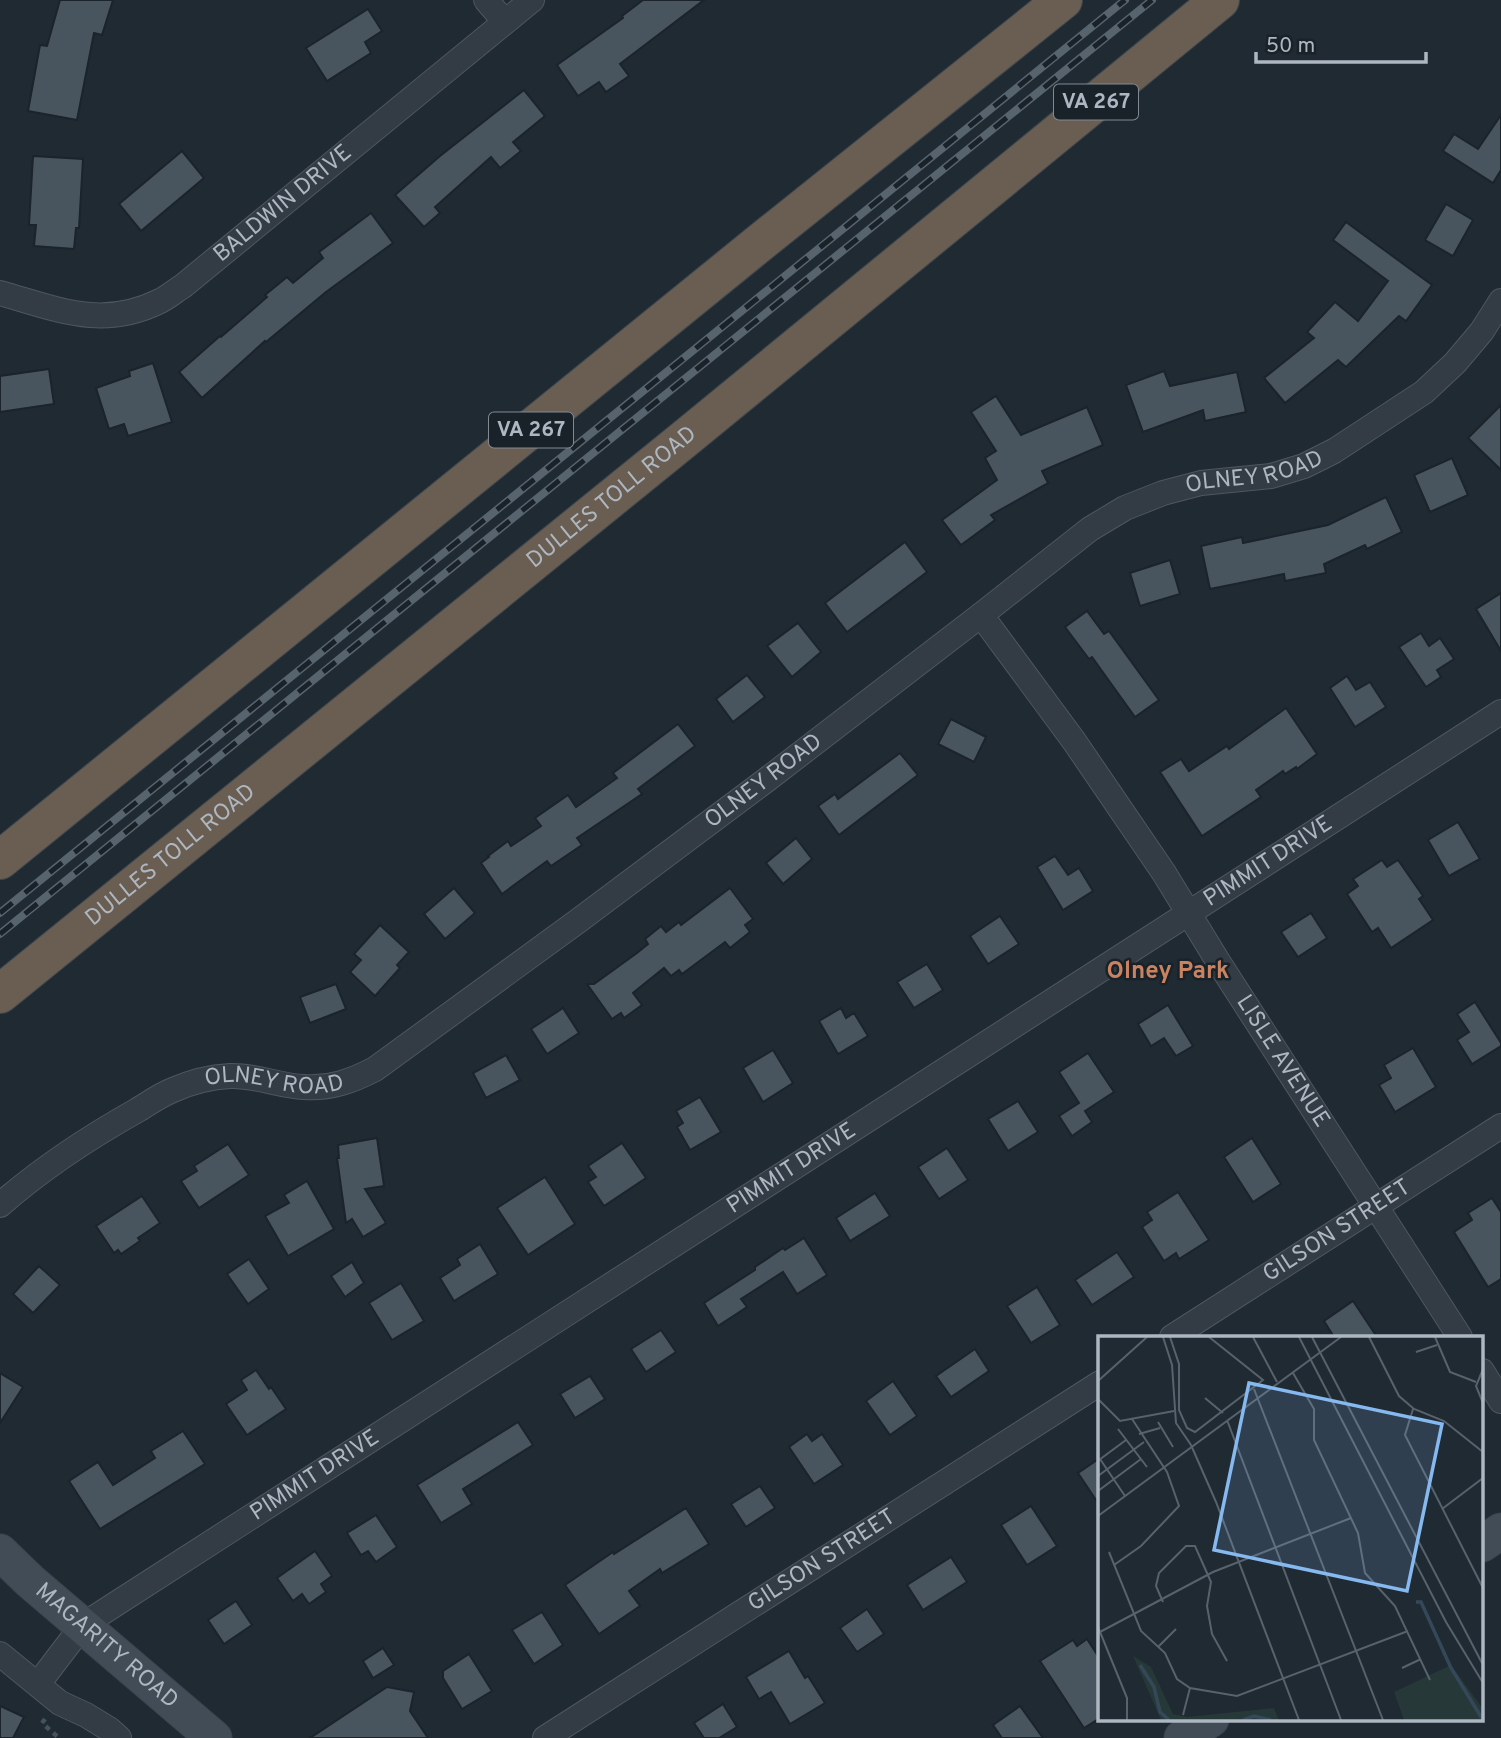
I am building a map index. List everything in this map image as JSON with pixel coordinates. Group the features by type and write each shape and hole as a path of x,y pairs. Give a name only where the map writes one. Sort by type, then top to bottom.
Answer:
{"highway":[{"name":"VA 267","path":"0,860 1063,0"},
{"name":"DULLES TOLL ROAD","path":"0,994 1220,0"}],"main road":[{"path":"1484,1543 1501,1531"},
{"name":"MAGARITY ROAD","path":"0,1552 214,1738"},
{"path":"1182,1738 1209,1720"}],"street":[{"path":"486,0 505,22"},
{"name":"BALDWIN DRIVE","path":"0,293 81,315 108,316 136,311 161,300 183,286 533,0"},
{"name":"OLNEY ROAD","path":"0,1205 104,1129 172,1090 202,1080 230,1076 260,1078 302,1087 328,1087 375,1069 765,781 1090,529 1125,508 1163,493 1201,483 1271,476 1304,466 1334,451 1424,392 1469,347 1501,301"},
{"name":"LISLE AVENUE","path":"981,615 1074,741 1164,873 1459,1336"},
{"name":"PIMMIT DRIVE","path":"38,1684 83,1625 1501,712"},
{"name":"GILSON STREET","path":"1174,1336 1501,1126"},
{"path":"1484,1374 1501,1401"},
{"name":"GILSON STREET","path":"545,1738 1098,1384"},
{"path":"0,1654 60,1703 86,1715 119,1738"}],"building":[{"path":"60,0 113,0 102,35 94,33 77,120 28,111 40,45 47,46"},
{"path":"643,0 704,0 620,64 629,76 606,92 599,82 578,96 557,65 623,18 622,16"},
{"path":"368,9 382,31 365,42 371,53 327,81 306,48"},
{"path":"524,90 545,116 513,142 521,151 500,168 491,157 435,207 440,213 424,227 395,195"},
{"path":"1501,115 1501,170 1493,183 1443,151 1454,134 1478,149"},
{"path":"182,151 204,178 141,231 119,204"},
{"path":"33,156 83,159 79,228 76,228 74,249 34,246 36,225 29,225"},
{"path":"1446,204 1473,220 1453,256 1425,240"},
{"path":"371,213 393,243 265,341 202,398 179,372 267,297 265,295 287,277 293,283 323,258 319,252"},
{"path":"1346,222 1432,285 1406,321 1399,316 1346,367 1338,360 1285,403 1264,378 1314,338 1307,332 1335,302 1358,321 1388,281 1333,240"},
{"path":"153,363 172,422 128,436 124,424 109,429 96,388 130,376 129,371"},
{"path":"49,369 54,404 0,412 0,376"},
{"path":"1164,371 1170,386 1237,372 1246,412 1205,421 1203,410 1143,432 1126,385"},
{"path":"996,396 1021,435 1087,407 1103,445 1042,471 1048,483 991,515 995,520 961,545 942,520 997,480 985,458 996,451 971,412"},
{"path":"1501,405 1501,470 1468,438"},
{"path":"1452,458 1468,495 1430,512 1414,475"},
{"path":"1386,497 1402,532 1367,549 1365,545 1324,564 1326,573 1285,581 1284,574 1210,589 1201,546 1242,537 1243,543 1328,525"},
{"path":"905,542 927,572 847,632 825,603"},
{"path":"1170,560 1180,594 1140,606 1130,573"},
{"path":"1501,593 1501,651 1476,609"},
{"path":"1087,611 1104,634 1109,631 1159,700 1135,717 1092,657 1089,659 1065,627"},
{"path":"798,623 821,652 792,677 767,646"},
{"path":"1421,633 1429,646 1440,638 1454,659 1437,670 1441,677 1426,687 1399,647"},
{"path":"747,675 765,697 733,722 716,699"},
{"path":"1347,676 1356,690 1370,682 1386,707 1355,727 1330,688"},
{"path":"1286,708 1317,754 1297,769 1296,767 1285,774 1283,771 1256,790 1261,797 1202,836 1160,772 1181,759 1189,771 1227,746 1229,749"},
{"path":"951,719 986,737 974,762 938,744"},
{"path":"678,724 695,746 638,789 642,794 577,838 582,845 551,866 547,861 502,894 481,863 488,856 508,841 511,846 541,826 535,818 568,795 576,807 617,778 613,773"},
{"path":"900,753 918,775 839,835 818,806 835,794 838,799"},
{"path":"1458,822 1480,859 1449,876 1428,840"},
{"path":"796,838 812,859 783,884 766,863"},
{"path":"1055,856 1068,875 1079,868 1093,891 1063,910 1037,867"},
{"path":"1382,860 1387,867 1398,860 1423,896 1419,899 1433,920 1391,948 1378,928 1372,932 1347,894 1358,886 1353,879"},
{"path":"454,888 475,913 445,939 424,914"},
{"path":"730,888 753,919 745,925 750,932 730,948 725,942 682,974 679,970 671,976 664,968 633,993 642,1005 624,1018 621,1013 612,1019 587,984 594,984 637,953 648,944 645,939 661,926 666,932 679,922 681,925"},
{"path":"1311,913 1327,938 1298,957 1281,932"},
{"path":"1000,916 1019,944 988,964 970,936"},
{"path":"380,925 409,952 397,965 400,968 375,996 350,972 361,960 354,954"},
{"path":"927,964 943,990 914,1008 897,982"},
{"path":"336,984 346,1009 310,1023 300,997"},
{"path":"1475,1002 1501,1046 1472,1064 1457,1040 1469,1032 1457,1014"},
{"path":"1168,1005 1193,1046 1176,1056 1164,1038 1151,1046 1138,1024"},
{"path":"563,1008 579,1033 547,1054 531,1029"},
{"path":"841,1008 846,1018 854,1013 868,1036 838,1054 819,1021"},
{"path":"1413,1048 1436,1087 1395,1112 1379,1085 1391,1078 1384,1065"},
{"path":"773,1050 793,1083 763,1102 743,1068"},
{"path":"1088,1053 1114,1092 1085,1111 1092,1122 1072,1136 1059,1116 1079,1103 1059,1072"},
{"path":"506,1055 520,1080 486,1098 473,1073"},
{"path":"700,1097 721,1132 690,1150 677,1127 683,1123 676,1111"},
{"path":"1018,1101 1038,1132 1008,1151 988,1119"},
{"path":"377,1138 384,1186 365,1189 386,1223 363,1237 352,1219 346,1223 337,1158 338,1145"},
{"path":"1252,1138 1281,1184 1253,1202 1224,1157"},
{"path":"622,1143 646,1178 604,1206 588,1182 596,1177 588,1166"},
{"path":"228,1144 249,1175 199,1208 181,1181 197,1171 194,1166"},
{"path":"947,1148 968,1180 939,1199 918,1167"},
{"path":"545,1177 575,1224 528,1255 497,1208"},
{"path":"307,1181 334,1229 288,1256 265,1216 289,1203 284,1195"},
{"path":"1178,1192 1209,1240 1179,1259 1176,1253 1164,1261 1142,1227 1152,1220 1147,1212"},
{"path":"875,1193 890,1216 850,1241 836,1218"},
{"path":"142,1196 160,1223 121,1254 118,1250 114,1253 96,1226"},
{"path":"1492,1198 1501,1212 1501,1279 1488,1287 1454,1232 1472,1220 1468,1213"},
{"path":"804,1238 827,1275 797,1294 783,1272 741,1299 747,1307 718,1326 704,1303 783,1248 785,1250"},
{"path":"480,1244 498,1274 454,1301 440,1278 460,1265 457,1259"},
{"path":"1117,1252 1134,1277 1092,1305 1075,1280"},
{"path":"249,1259 269,1289 248,1304 227,1274"},
{"path":"352,1262 364,1283 345,1297 331,1276"},
{"path":"39,1266 60,1285 33,1313 13,1294"},
{"path":"401,1283 424,1321 392,1340 369,1303"},
{"path":"1037,1287 1060,1325 1031,1343 1007,1306"},
{"path":"1353,1301 1376,1336 1333,1336 1324,1321"},
{"path":"661,1330 676,1352 646,1372 631,1349"},
{"path":"975,1349 989,1371 951,1397 936,1376"},
{"path":"256,1370 286,1409 247,1435 226,1404 247,1390 241,1380"},
{"path":"0,1373 23,1387 0,1423"},
{"path":"590,1376 605,1399 575,1418 560,1394"},
{"path":"893,1381 917,1416 890,1435 866,1401"},
{"path":"518,1422 533,1445 463,1489 472,1504 441,1523 417,1485"},
{"path":"183,1431 205,1464 100,1529 69,1481 98,1462 113,1485 155,1458 151,1451"},
{"path":"807,1434 812,1441 822,1434 843,1465 814,1484 789,1447"},
{"path":"1098,1459 1098,1503 1078,1473"},
{"path":"760,1486 775,1508 746,1527 731,1504"},
{"path":"1031,1506 1057,1546 1027,1565 1001,1525"},
{"path":"686,1508 709,1544 662,1573 660,1569 629,1591 640,1606 599,1634 565,1585"},
{"path":"376,1515 397,1547 376,1562 368,1551 361,1555 347,1533"},
{"path":"315,1551 332,1576 321,1584 326,1592 309,1604 302,1594 293,1601 277,1578"},
{"path":"951,1557 967,1582 923,1610 907,1585"},
{"path":"236,1601 252,1625 224,1644 208,1620"},
{"path":"867,1609 884,1634 857,1652 840,1628"},
{"path":"542,1612 563,1645 534,1664 512,1630"},
{"path":"1087,1639 1098,1656 1098,1719 1084,1728 1040,1661 1073,1640 1077,1646"},
{"path":"383,1648 394,1665 373,1678 363,1661"},
{"path":"789,1651 805,1678 808,1676 825,1703 790,1724 771,1692 759,1699 746,1677"},
{"path":"469,1654 492,1691 462,1709 443,1678 443,1671"},
{"path":"387,1687 414,1692 410,1711 428,1738 310,1738"},
{"path":"723,1704 737,1727 719,1738 704,1738 694,1723"},
{"path":"0,1706 24,1717 13,1738 0,1738"},
{"path":"1020,1706 1043,1738 1002,1738 993,1725"}],"railway":[{"path":"0,913 1125,0"},
{"path":"0,934 1152,0"}],"district":[{"name":"Olney Park","path":"1168,972"}]}
